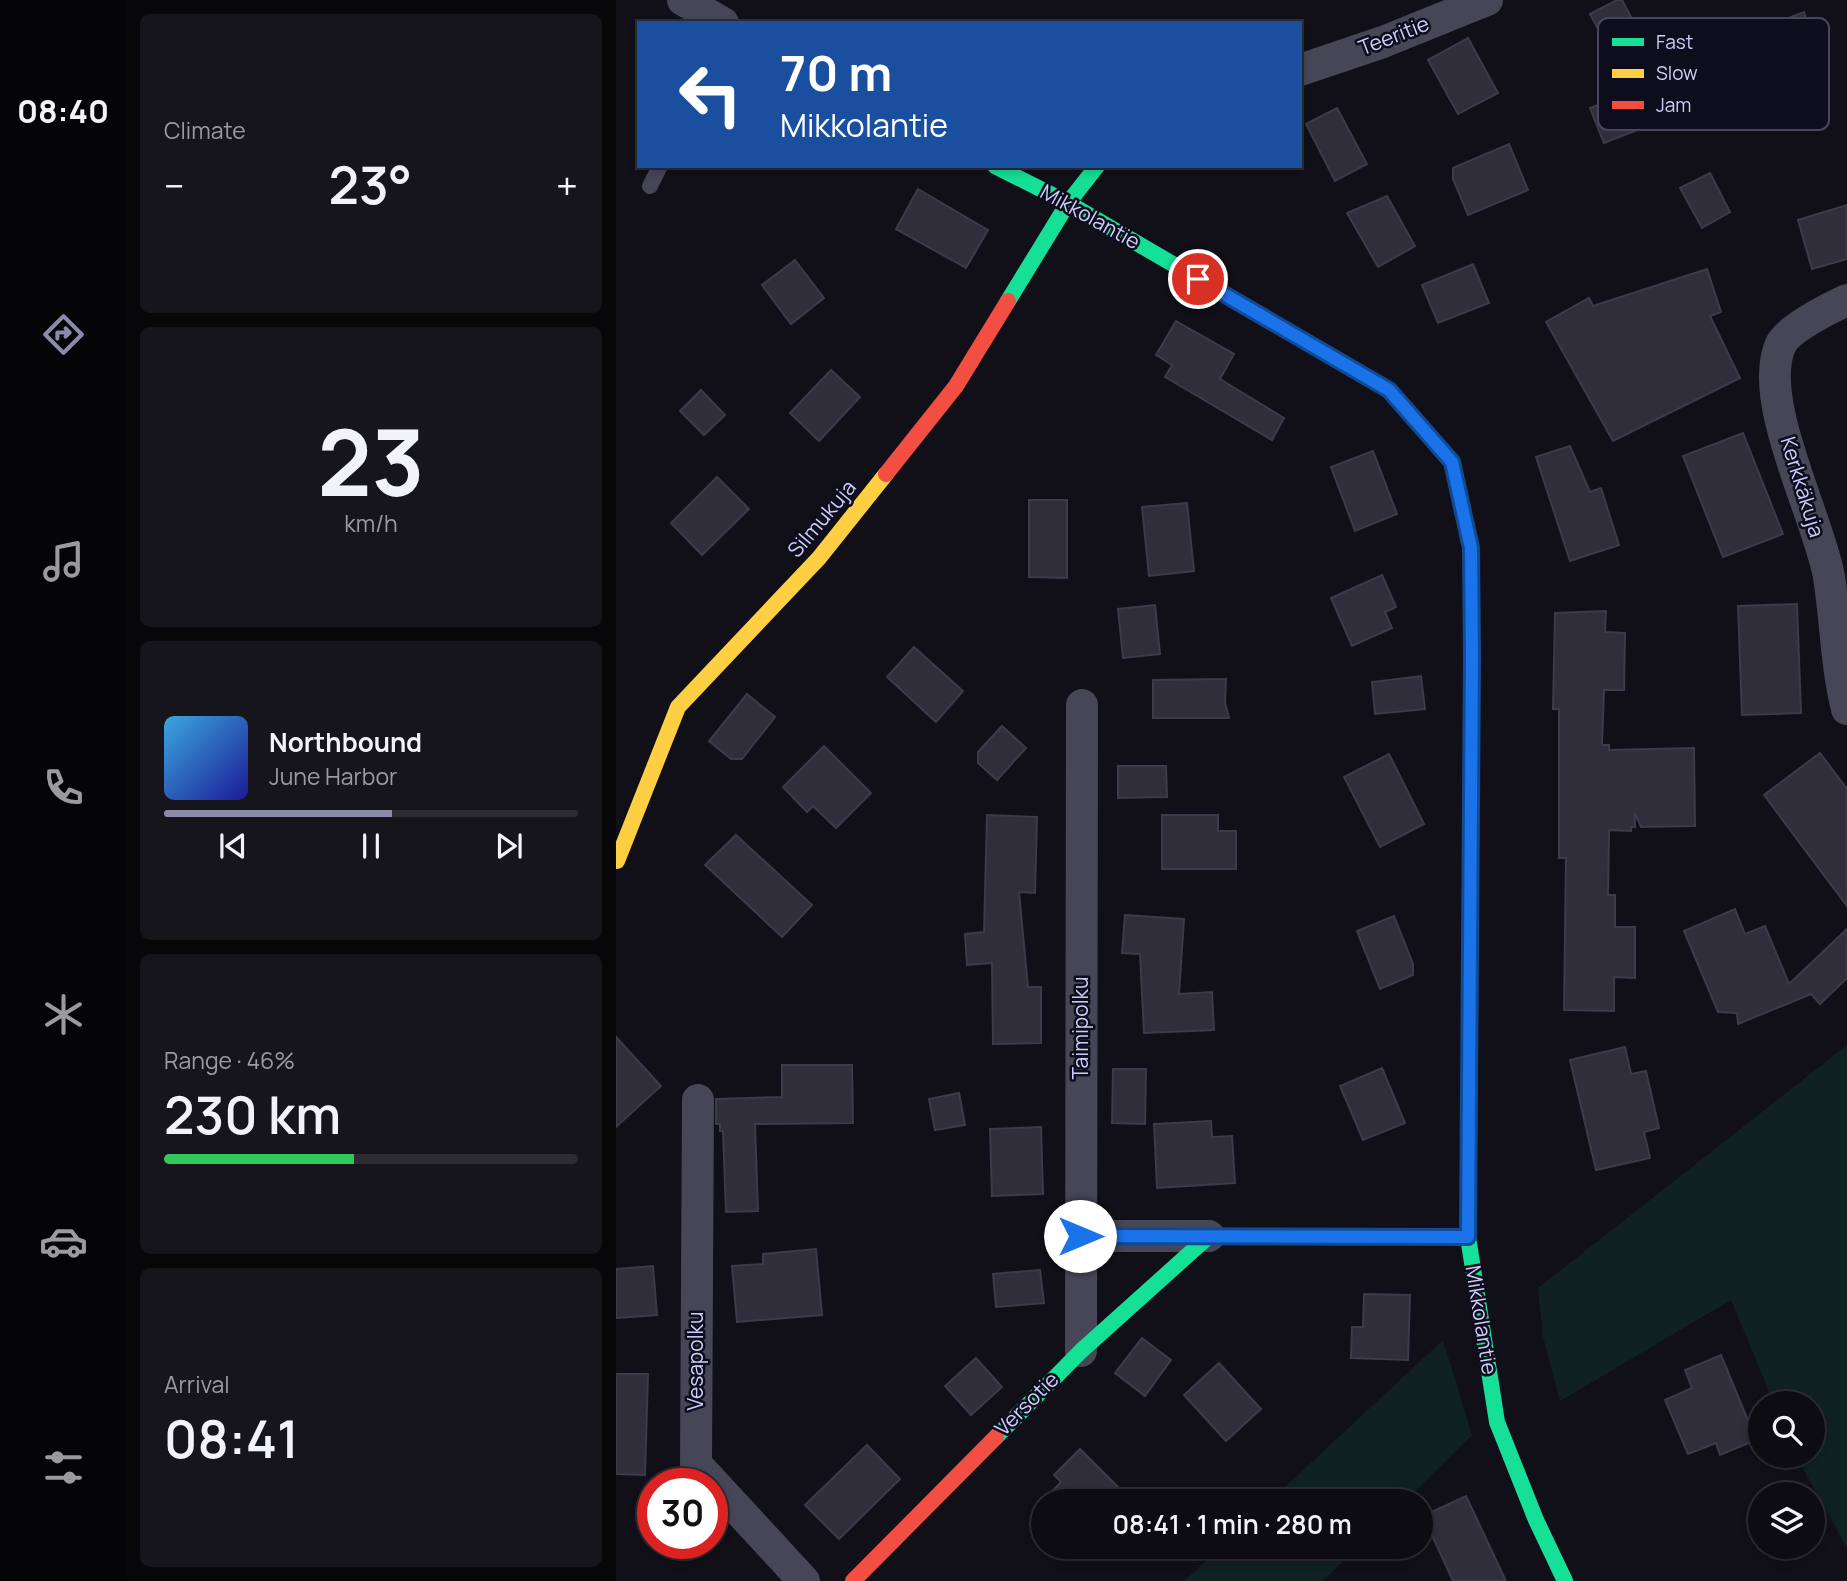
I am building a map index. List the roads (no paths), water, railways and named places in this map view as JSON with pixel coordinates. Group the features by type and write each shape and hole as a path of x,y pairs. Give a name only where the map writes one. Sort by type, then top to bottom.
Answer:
{"street":[{"path":"683,0 720,21"},
{"name":"Teeritie","path":"1302,69 1382,42 1487,0"},
{"name":"Mikkolantie","path":"999,168 1068,202 1389,390 1452,462 1471,548 1468,1237 1497,1422 1536,1520 1565,1581"},
{"path":"1068,202 1095,168"},
{"name":"Silmukuja","path":"617,861 678,707 819,558 956,386 1068,202"},
{"name":"Kerkkäkuja","path":"1847,300 1811,318 1781,343 1773,383 1793,463 1828,574 1840,681 1847,709"},
{"name":"Taimipolku","path":"1081,1351 1082,705"},
{"name":"Vesapolku","path":"698,1100 696,1464 804,1581"},
{"path":"1080,1236 1468,1237"},
{"name":"Versotie","path":"853,1581 1081,1351 1209,1236"}],"lane":[{"path":"650,186 659,168"}]}
